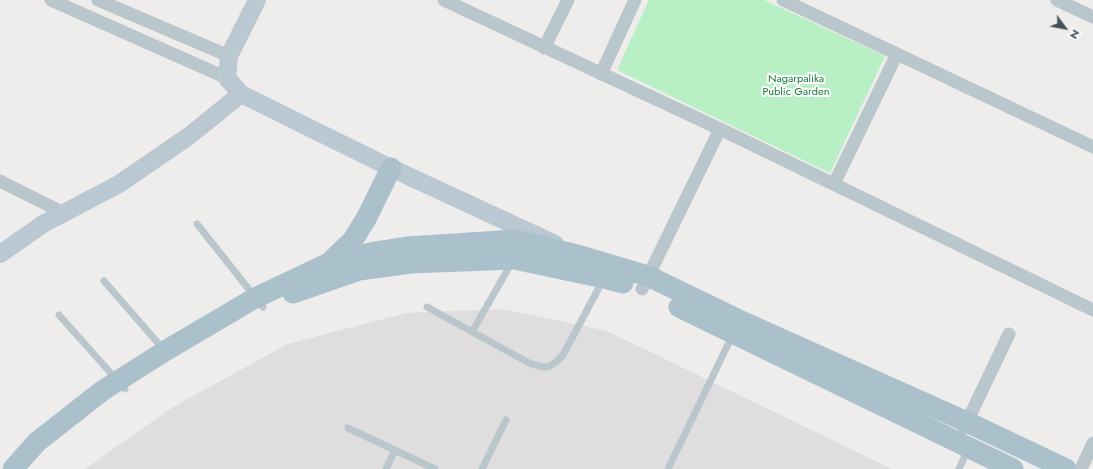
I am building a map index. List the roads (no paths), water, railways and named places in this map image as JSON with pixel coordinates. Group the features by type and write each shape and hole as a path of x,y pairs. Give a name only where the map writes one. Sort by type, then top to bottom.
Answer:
{"main road":[{"path":"26,469 46,446 122,385 163,362 168,355 329,263 353,240 367,217 391,168"},
{"path":"329,263 375,252 408,247 516,240 581,256 739,320 966,422 1066,469"},
{"path":"259,303 358,270 411,262 514,259 604,278 645,282 734,334 1013,469"},
{"path":"13,469 37,442 102,391 122,385"}],"street":[{"path":"51,0 227,78 241,94 391,168 581,256"},
{"path":"98,0 229,56"},
{"path":"227,78 229,56 257,0"},
{"path":"444,0 720,129 1093,310"},
{"path":"544,48 568,0"},
{"path":"601,74 636,0"},
{"path":"783,0 1093,147"},
{"path":"1057,0 1093,17"},
{"path":"834,184 897,54"},
{"path":"0,254 43,224 125,179 189,136 241,94"},
{"path":"645,282 720,129"},
{"path":"0,181 64,213"},
{"path":"963,445 966,422 1009,334"},
{"path":"1080,469 1093,443"}],"lane":[{"path":"197,224 259,303"},
{"path":"472,332 514,259"},
{"path":"427,307 529,364 544,368 556,363 563,356 604,278"},
{"path":"104,280 168,355"},
{"path":"59,315 122,385"},
{"path":"668,469 734,334"},
{"path":"482,469 506,420"},
{"path":"348,428 435,469"},
{"path":"959,469 963,445"},
{"path":"386,469 395,450"}],"park label":[{"name":"Nagarpalika Public Garden","path":"796,85"}]}
